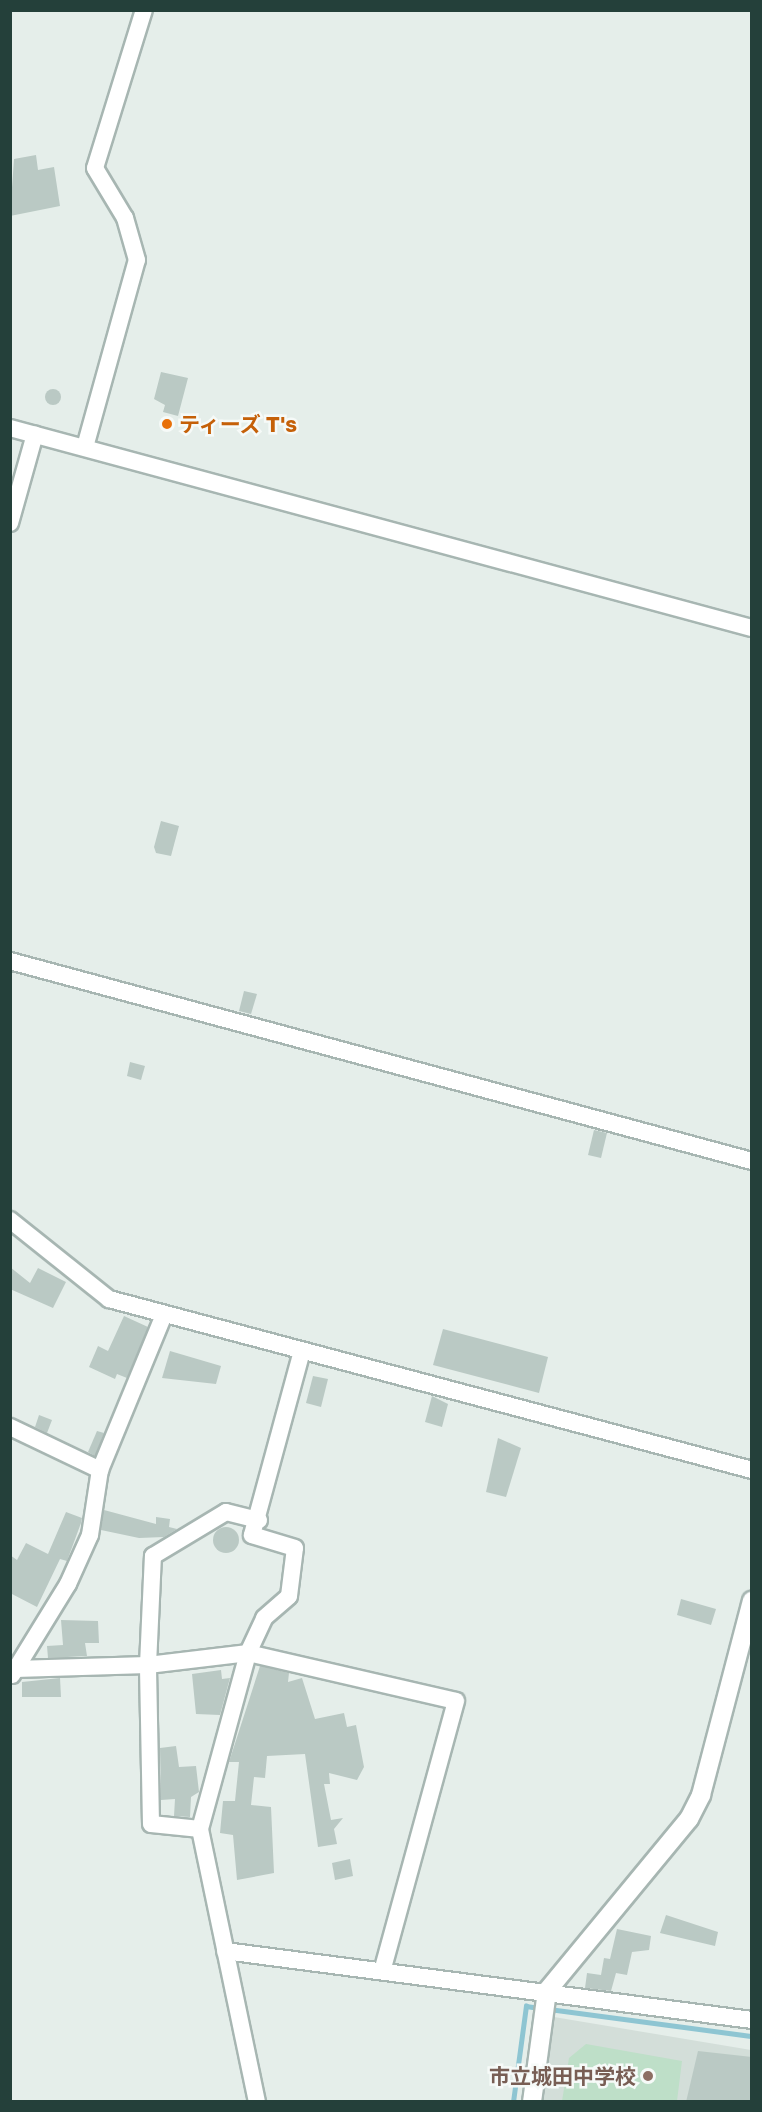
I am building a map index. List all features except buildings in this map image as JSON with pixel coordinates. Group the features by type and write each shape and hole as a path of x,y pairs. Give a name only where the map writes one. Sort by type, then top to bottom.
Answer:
{"street":[{"path":"85,447 137,260 124,218 95,168 144,10"},
{"path":"10,428 752,628"},
{"path":"10,523 35,434"},
{"path":"10,961 752,1161"},
{"path":"13,1228 109,1299 163,1317 303,1351 752,1470"},
{"path":"13,1673 68,1584 90,1535 100,1470 163,1317"},
{"path":"257,2102 200,1829 248,1653 264,1618 289,1596 295,1548 252,1535 259,1520 303,1351"},
{"path":"10,1427 100,1470"},
{"path":"200,1829 151,1824 148,1665 153,1556 225,1512 259,1520"},
{"path":"532,2102 547,1993 689,1819 752,1602"},
{"path":"13,1673 148,1665 248,1653 456,1701 382,1971"},
{"path":"225,1951 752,2020"}],"shaded area":[{"name":"市立城田中学校","path":"554,2017 751,2050 751,2101 542,2102"}],"green space":[{"path":"586,2044 682,2061 677,2101 562,2101 569,2058"}],"waterway":[{"path":"513,2102 526,2006 541,2008"},
{"path":"549,2009 752,2036"}],"place":[{"name":"ティーズ T's","path":"167,424"},
{"name":"市立城田中学校","path":"648,2076"}]}
